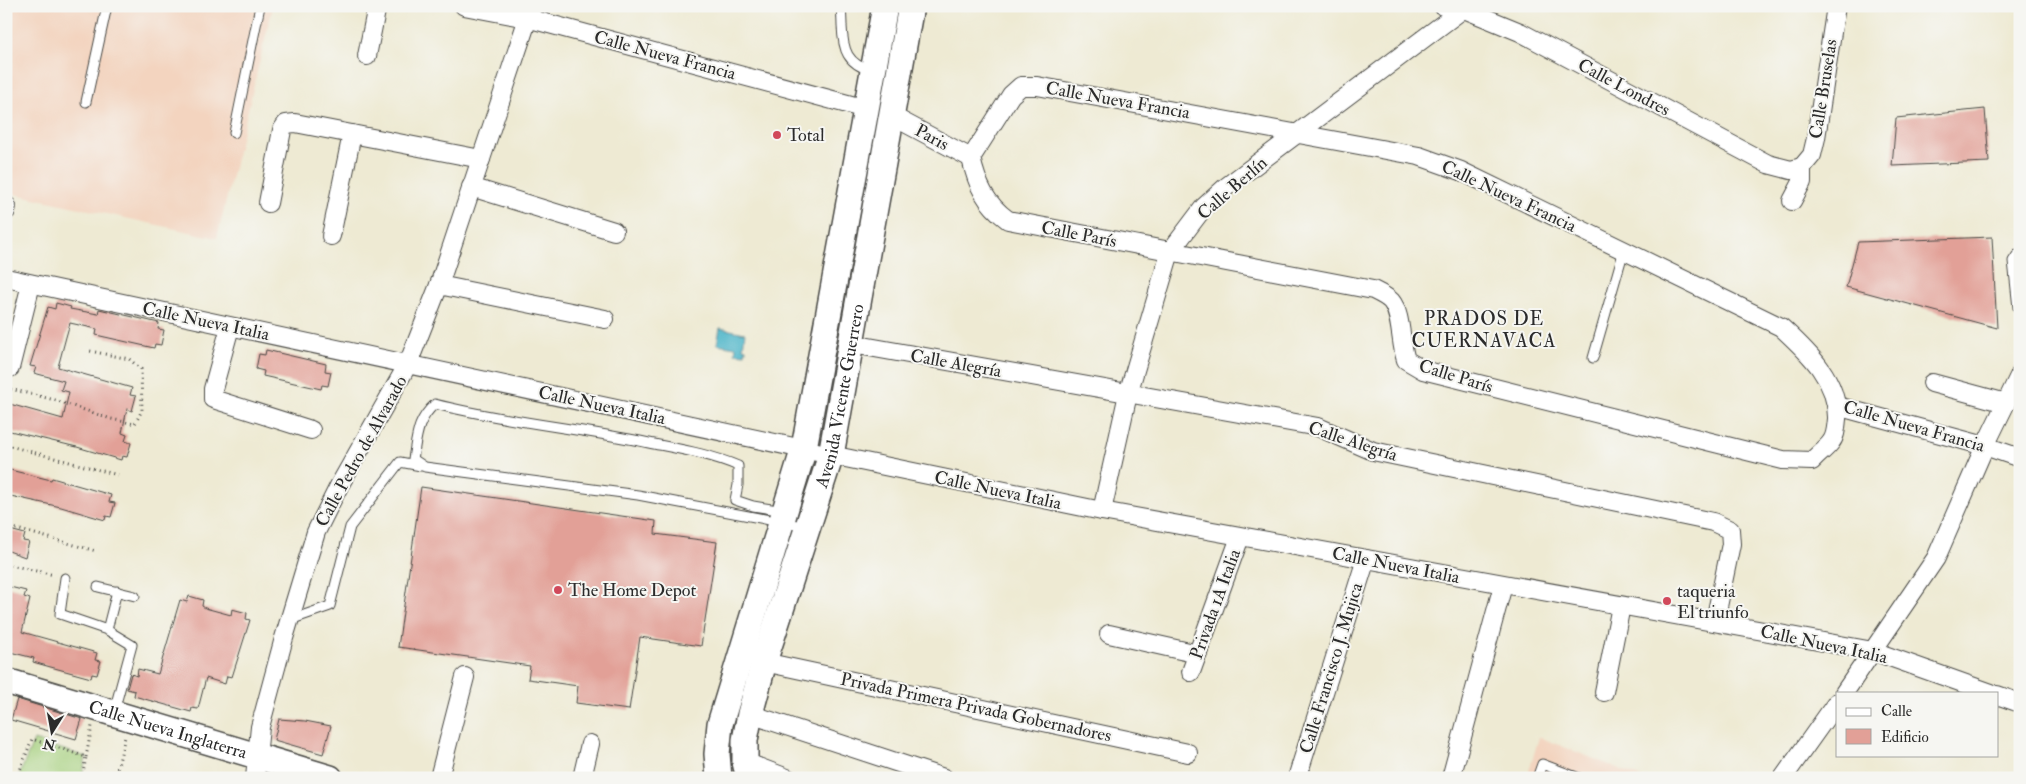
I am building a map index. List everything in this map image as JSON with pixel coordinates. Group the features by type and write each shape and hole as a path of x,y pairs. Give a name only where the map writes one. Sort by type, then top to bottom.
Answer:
{"main road":[{"name":"Avenida Vicente Guerrero","path":"747,770 745,740 796,517 804,448 885,6"},
{"name":"Avenida Vicente Guerrero","path":"719,778 717,754 720,724 796,517 831,455 911,6"},
{"name":"Calle Nueva Inglaterra","path":"6,681 113,714 256,766 330,778"}],"street":[{"path":"367,56 377,6"},
{"name":"Calle Nueva Francia","path":"464,6 529,12 866,109"},
{"name":"Calle Londres","path":"1443,6 1465,8 1520,32 1768,164 1791,170 1802,167"},
{"name":"Calle Bruselas","path":"1792,201 1802,182 1802,167 1812,155 1816,138 1836,6"},
{"name":"Calle Berlín","path":"1102,511 1128,394 1170,252 1204,207 1226,187 1465,8"},
{"name":"Calle Pedro de Alvarado","path":"256,766 260,727 316,532 339,486 408,364 439,285 529,12"},
{"name":"Calle Nueva Francia","path":"971,158 1011,96 1021,86 1037,86 1419,156 1453,168 1781,327 1810,354 1829,380 1837,406 1985,446 2020,458"},
{"name":"Paris","path":"892,116 971,158"},
{"path":"268,203 282,130 286,124 295,123 480,159"},
{"path":"331,236 352,134"},
{"name":"Calle París","path":"971,158 984,194 994,210 1008,220 1373,290 1389,299 1397,309 1401,346 1406,360 1423,370 1783,460 1812,460 1832,441 1836,428 1837,406"},
{"path":"472,187 614,230"},
{"name":"Calle Nueva Italia","path":"6,278 831,455 1102,511 1873,651 1988,692"},
{"path":"10,368 32,284"},
{"path":"439,285 605,319"},
{"path":"230,327 213,389 213,399 311,430"},
{"name":"Calle Alegría","path":"852,344 1318,428 1374,451 1713,522 1730,530 1731,544 1714,621"},
{"path":"1845,692 1936,558 1985,446 2020,374"},
{"path":"1932,384 2006,403"},
{"name":"Privada 1A Italia","path":"1191,672 1240,537"},
{"name":"Calle Francisco J. Mujica","path":"1297,778 1366,559"},
{"path":"1450,778 1504,585"},
{"path":"1604,692 1621,606"},
{"path":"1109,634 1198,654"},
{"name":"Privada Primera Privada Gobernadores","path":"764,662 1188,753"},
{"path":"439,778 465,677"},
{"path":"1998,695 2020,703"},
{"path":"1784,778 1836,703"},
{"path":"750,714 944,778"},
{"path":"582,778 590,744"},
{"path":"747,770 787,778"}],"lane":[{"path":"86,102 107,6"},
{"path":"234,133 260,6"},
{"path":"842,6 843,45 851,60 861,68 873,71"},
{"path":"1593,358 1624,250"},
{"path":"2020,255 2017,255 2013,261 2018,308 2020,309"},
{"path":"425,466 412,459 418,426 435,404 470,413 596,432 725,460 738,466 736,500 796,517"},
{"path":"290,620 330,606 350,527 415,444"},
{"path":"400,462 796,517"},
{"path":"65,578 60,614 107,630 132,645 113,714"},
{"path":"98,587 135,596"},
{"path":"107,630 117,592"},
{"path":"1537,778 1542,764 1579,778"}],"path":[{"path":"6,388 55,400 111,419 135,424 142,410 141,368 129,359 90,351"},
{"path":"6,445 118,475"},
{"path":"6,526 96,551"},
{"path":"6,564 65,578"},
{"path":"82,778 86,758 113,714"},
{"path":"113,714 115,778"},
{"path":"17,778 32,740 86,758"}],"shaded area":[{"path":"6,6 273,6 217,238 6,192"},
{"path":"1539,737 1642,778 1527,778"}],"green space":[{"path":"34,740 86,757 82,778 18,778"}],"water":[{"path":"720,328 745,333 743,348 746,349 745,354 735,353 736,347 717,344"}],"building":[{"path":"1985,109 1989,162 1892,166 1896,118"},
{"path":"1992,237 1997,328 1846,287 1858,242"},
{"path":"56,303 71,307 70,309 98,314 99,309 159,323 158,329 164,330 161,345 155,344 154,348 96,335 97,329 70,323 58,367 132,388 130,395 136,396 132,411 127,409 122,433 127,435 125,441 131,443 127,457 122,456 121,460 6,430 6,403 63,419 69,392 61,390 64,381 34,373 36,367 30,366 48,307 55,309"},
{"path":"266,350 326,364 325,371 331,372 328,386 322,385 321,389 263,376 264,371 256,369 259,354 265,355"},
{"path":"6,469 51,480 52,478 111,495 109,502 115,503 111,517 106,516 105,520 61,507 6,495"},
{"name":"The Home Depot","path":"421,487 656,521 655,534 717,542 701,646 640,637 629,710 576,703 578,686 528,679 530,666 398,647"},
{"path":"6,529 25,534 23,541 29,542 25,557 6,550"},
{"path":"6,586 26,591 24,597 30,599 22,632 97,653 95,660 101,661 97,675 92,674 91,678 33,662 34,658 6,651"},
{"path":"189,596 203,600 202,606 205,608 231,615 232,609 247,613 246,619 250,620 232,677 227,676 225,684 206,678 198,709 192,708 191,712 134,696 135,691 127,689 131,674 137,676 138,669 158,674 180,600 187,602"},
{"path":"17,699 82,719 76,739 11,720"},
{"path":"279,719 331,726 323,754 274,740"}],"place":[{"name":"Total","path":"777,135"},
{"name":"The Home Depot","path":"558,590"},
{"name":"taqueria El triunfo","path":"1667,601"}],"district":[{"name":"PRADOS DE CUERNAVACA","path":"1484,329"}]}
